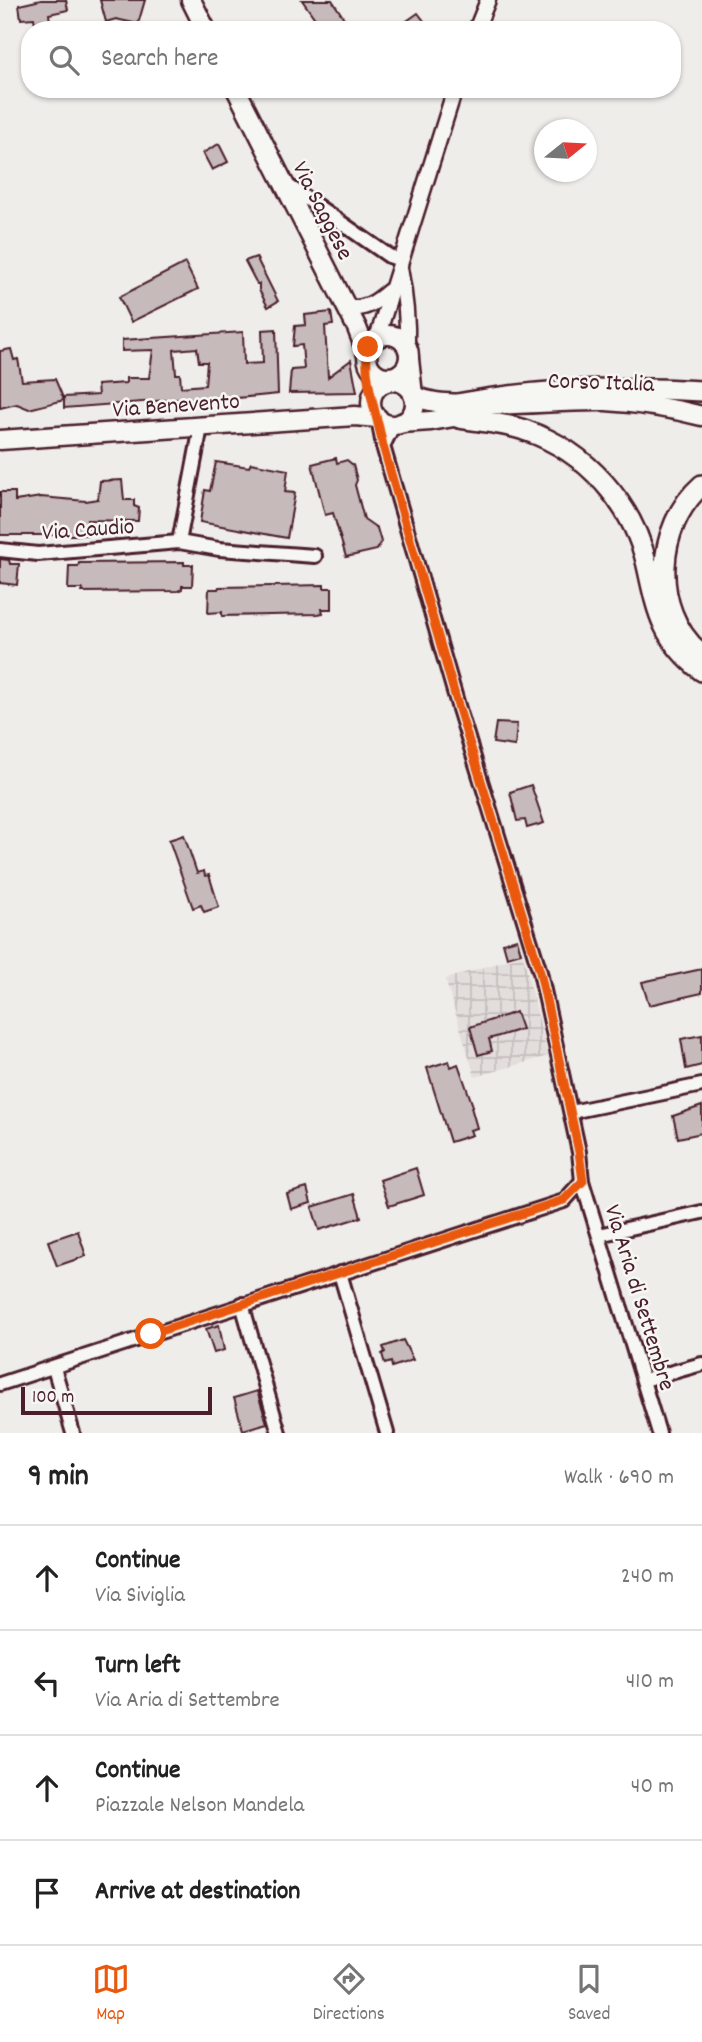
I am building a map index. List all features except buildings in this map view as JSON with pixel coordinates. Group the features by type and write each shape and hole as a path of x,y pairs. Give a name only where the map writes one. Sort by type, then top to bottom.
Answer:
{"highway":[{"path":"458,411 518,395 610,389 702,391"},
{"path":"458,411 526,430 562,447 611,489 635,531 647,563 653,598 668,636 688,660 702,671"},
{"path":"702,485 682,508 673,528 666,554 665,582 669,604 679,627 702,655"}],"main road":[{"path":"191,0 202,21"},
{"name":"Via Saggese","path":"241,98 357,328 386,417"},
{"path":"346,308 377,338"},
{"path":"386,417 412,413 415,407 408,352 402,341 390,335 377,338 368,347 368,358 375,373 387,377 403,370 408,352"},
{"name":"Via Benevento","path":"0,440 355,416 386,417 376,390 380,385 393,381 405,385 414,395"},
{"path":"414,395 458,411"},
{"name":"Corso Italia","path":"458,411 498,406 605,401 642,404 702,416"},
{"path":"386,417 458,411"}],"street":[{"path":"480,21 488,0"},
{"path":"377,338 452,98"},
{"path":"284,183 400,263 405,292 408,352"},
{"path":"346,308 359,309 369,306 390,290"},
{"name":"Via Aria di Settembre","path":"386,417 383,446 459,709 540,972 571,1112 583,1181 659,1433"},
{"path":"179,542 201,427"},
{"name":"Via Caudio","path":"0,550 38,554 179,542 219,549 315,556"},
{"path":"571,1112 702,1085"},
{"path":"0,1384 564,1200 583,1181"},
{"path":"599,1235 702,1212"},
{"path":"340,1273 387,1433"},
{"path":"242,1304 279,1433"},
{"path":"644,1380 702,1364"},
{"path":"54,1368 73,1433"}],"shaded area":[{"path":"523,955 548,1056 475,1077 445,979"}],"route":[{"path":"151,1334 564,1200 583,1181 540,972 459,709 383,446 378,418 372,408 368,347"}]}
